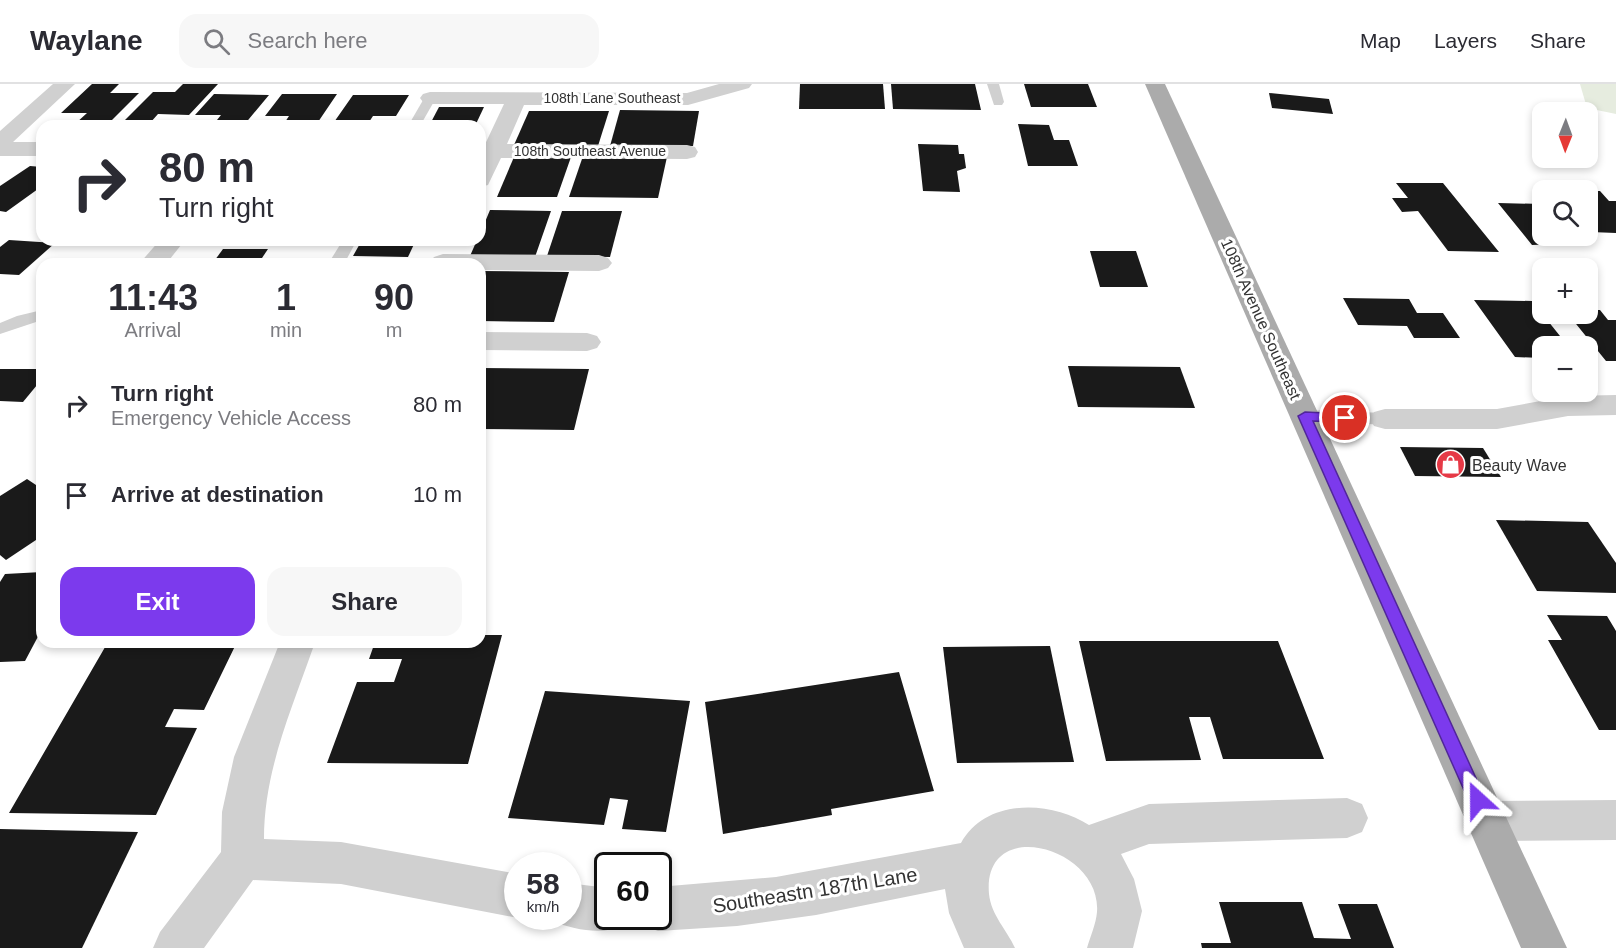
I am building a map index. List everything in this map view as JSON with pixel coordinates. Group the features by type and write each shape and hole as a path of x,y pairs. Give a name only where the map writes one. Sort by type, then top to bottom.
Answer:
{"main road":[{"name":"108th Avenue Southeast","path":"1155,84 1544,948"}],"street":[{"path":"0,142 65,84"},
{"name":"108th Lane Southeast","path":"430,98 688,99 742,84"},
{"path":"486,167 517,98"},
{"path":"0,149 36,149"},
{"name":"108th Southeast Avenue","path":"493,151 687,152"},
{"path":"157,258 168,246"},
{"path":"446,255 599,263"},
{"path":"486,341 587,342"},
{"path":"1385,419 1497,419 1568,406 1616,405"},
{"path":"176,948 242,859 243,812 254,757 295,648"},
{"path":"1088,846 1149,824 1347,818"},
{"path":"1487,821 1616,820"},
{"path":"992,948 979,933 969,909 966,885 971,862 983,844 1000,832 1021,825 1044,826 1067,833 1088,846 1104,864 1116,885 1120,908 1118,932 1110,948"},
{"path":"242,859 341,863 504,893"},
{"name":"Southeastn 187th Lane","path":"672,909 710,908 833,891 971,862"}],"lane":[{"path":"993,84 998,102"},
{"path":"417,120 430,98"},
{"path":"0,329 36,316"},
{"path":"1305,416 1385,419"}],"shaded area":[{"path":"1580,84 1616,84 1616,114 1598,110 1598,102 1585,102"}],"building":[{"path":"92,84 119,84 110,93 139,93 112,120 79,120 87,113 61,113"},
{"path":"183,84 218,84 189,115 158,114 153,120 125,120 153,92 175,92"},
{"path":"800,84 883,84 885,109 799,109"},
{"path":"891,84 975,84 981,110 893,109"},
{"path":"1024,84 1088,84 1097,107 1031,107"},
{"path":"1269,93 1329,99 1333,114 1272,108"},
{"path":"214,94 269,95 248,120 217,120 221,115 195,115"},
{"path":"282,94 337,94 319,120 286,120 289,116 265,116"},
{"path":"353,95 409,95 396,116 373,116 370,120 336,120"},
{"path":"439,107 484,107 478,120 432,120"},
{"path":"620,110 699,111 693,146 610,146"},
{"path":"529,111 609,111 598,146 514,145"},
{"path":"1018,124 1049,125 1054,140 1069,140 1078,166 1028,166"},
{"path":"918,144 958,145 959,154 964,154 966,168 957,171 960,192 923,191"},
{"path":"583,156 667,157 658,198 569,197"},
{"path":"514,157 571,157 557,197 497,197"},
{"path":"30,166 36,166 36,190 6,212 0,211 0,186"},
{"path":"1396,183 1443,183 1499,252 1448,251 1418,211 1402,212 1392,198 1408,198"},
{"path":"1598,191 1609,201 1616,201 1616,233 1598,232"},
{"path":"1498,203 1532,204 1532,245"},
{"path":"490,210 551,211 535,257 470,256 474,246 486,246 486,220"},
{"path":"562,211 622,211 610,257 547,256"},
{"path":"9,240 36,242 36,246 52,246 19,275 0,274 0,247"},
{"path":"359,246 413,246 408,257 353,256"},
{"path":"223,249 268,249 262,258 216,258"},
{"path":"1090,251 1136,251 1148,287 1100,287"},
{"path":"486,271 569,272 554,322 486,321"},
{"path":"1343,298 1409,299 1417,313 1443,313 1460,338 1414,338 1407,326 1358,325"},
{"path":"1474,300 1532,301 1532,324 1550,324 1560,336 1532,336 1532,358 1515,357"},
{"path":"1598,310 1608,320 1616,320 1616,361 1606,361 1598,351 1598,336 1586,336 1576,324 1598,324"},
{"path":"1068,366 1180,367 1195,408 1078,407"},
{"path":"486,368 589,369 574,430 486,429"},
{"path":"0,369 36,369 36,386 23,402 0,401"},
{"path":"1400,447 1483,448 1501,477 1415,476"},
{"path":"27,479 36,485 36,540 6,560 0,555 0,496"},
{"path":"1496,520 1588,522 1616,563 1616,593 1537,591"},
{"path":"36,572 36,640 25,661 0,662 0,582 5,574"},
{"path":"1547,615 1607,616 1616,631 1616,730 1599,730 1548,640 1562,640"},
{"path":"486,635 502,635 468,764 327,763 357,682 394,682 402,659 369,659 373,648 486,648"},
{"path":"1079,641 1278,641 1324,759 1223,759 1210,717 1189,717 1201,760 1106,761"},
{"path":"1050,646 1074,762 957,763 943,647"},
{"path":"105,648 234,648 204,710 174,709 165,727 197,728 156,815 9,813"},
{"path":"899,672 934,791 831,809 832,815 723,834 705,702"},
{"path":"545,691 690,701 666,832 622,829 628,800 610,798 604,825 508,818"},
{"path":"0,829 138,832 82,948 0,948"},
{"path":"1219,902 1302,902 1314,938 1351,939 1338,904 1377,904 1394,948 1202,948 1201,943 1231,943"}],"place":[{"name":"Beauty Wave","path":"1451,465"}],"route":[{"path":"1345,418 1305,416 1478,800"}]}
